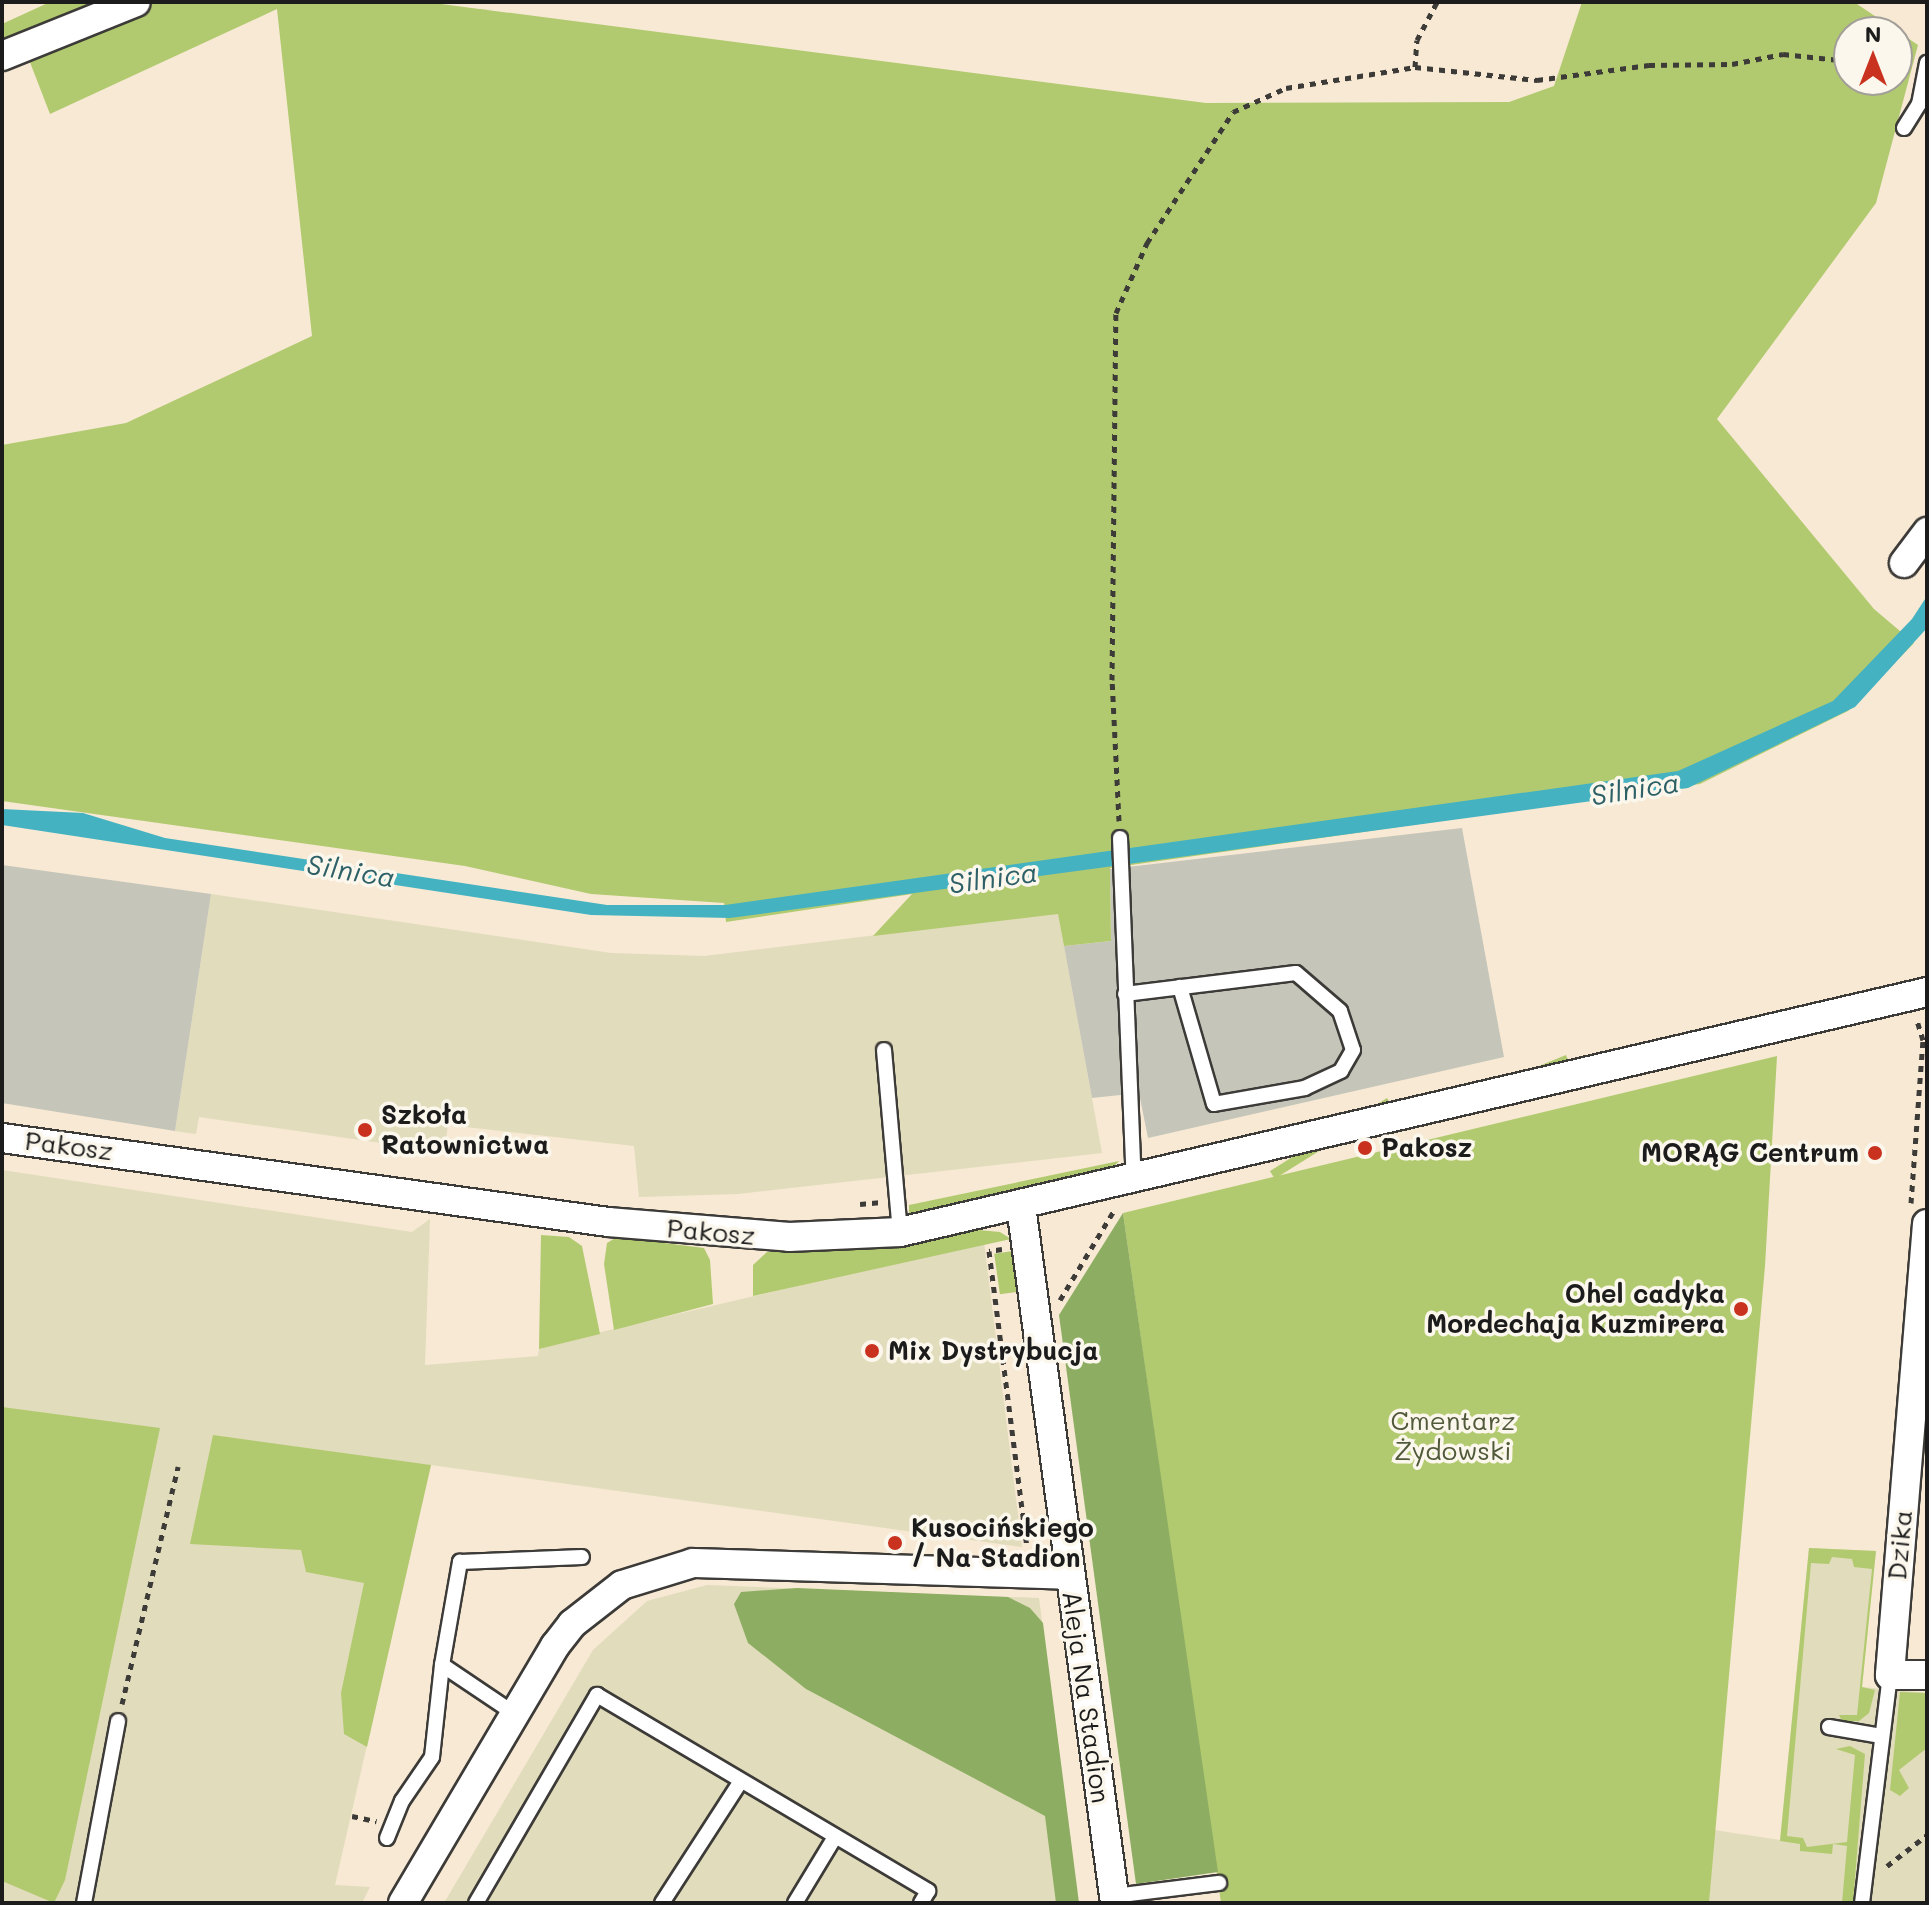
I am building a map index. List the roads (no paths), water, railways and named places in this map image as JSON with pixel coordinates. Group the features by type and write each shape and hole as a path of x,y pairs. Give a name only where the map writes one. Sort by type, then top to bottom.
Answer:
{"street":[{"path":"2,56 136,2"},
{"path":"1904,563 1927,532"},
{"name":"Pakosz","path":"2,1138 608,1222 789,1237 900,1232 1134,1180 1927,992"},
{"name":"Aleja Na Stadion","path":"1021,1206 1114,1900"},
{"name":"Dzika","path":"1890,1675 1927,1224"},
{"path":"403,1903 572,1624 622,1585 666,1569 729,1563 1069,1575"},
{"path":"1890,1675 1927,1675"}],"lane":[{"path":"1904,128 1919,104 1927,63"},
{"path":"1120,838 1134,1180"},
{"path":"1125,994 1180,987 1296,973 1340,1011 1353,1050 1341,1071 1305,1088 1214,1104 1180,987"},
{"path":"884,1050 900,1232"},
{"path":"387,1838 402,1801 432,1757 442,1665 460,1562 582,1557"},
{"path":"442,1665 515,1714"},
{"path":"1862,1903 1890,1675"},
{"path":"476,1903 597,1695 928,1891 921,1903"},
{"path":"84,1903 118,1721"},
{"path":"1829,1727 1881,1736"},
{"path":"662,1903 741,1781"},
{"path":"795,1903 835,1837"},
{"path":"1114,1900 1219,1883"}],"water":[{"name":"Silnica","path":"1927,596 1927,628 1855,707 1688,788 730,918 591,915 2,825 2,809 83,813 165,838 607,905 725,905 1678,771 1833,701 1912,619"}],"place":[{"name":"Szkoła Ratownictwa","path":"365,1130"},
{"name":"Pakosz","path":"1365,1148"},
{"name":"MORĄG Centrum","path":"1875,1153"},
{"name":"Ohel cadyka Mordechaja Kuzmirera","path":"1741,1309"},
{"name":"Mix Dystrybucja","path":"872,1351"},
{"name":"Kusocińskiego / Na Stadion","path":"895,1543"}],"park label":[{"name":"Cmentarz Żydowski","path":"1453,1436"}]}
